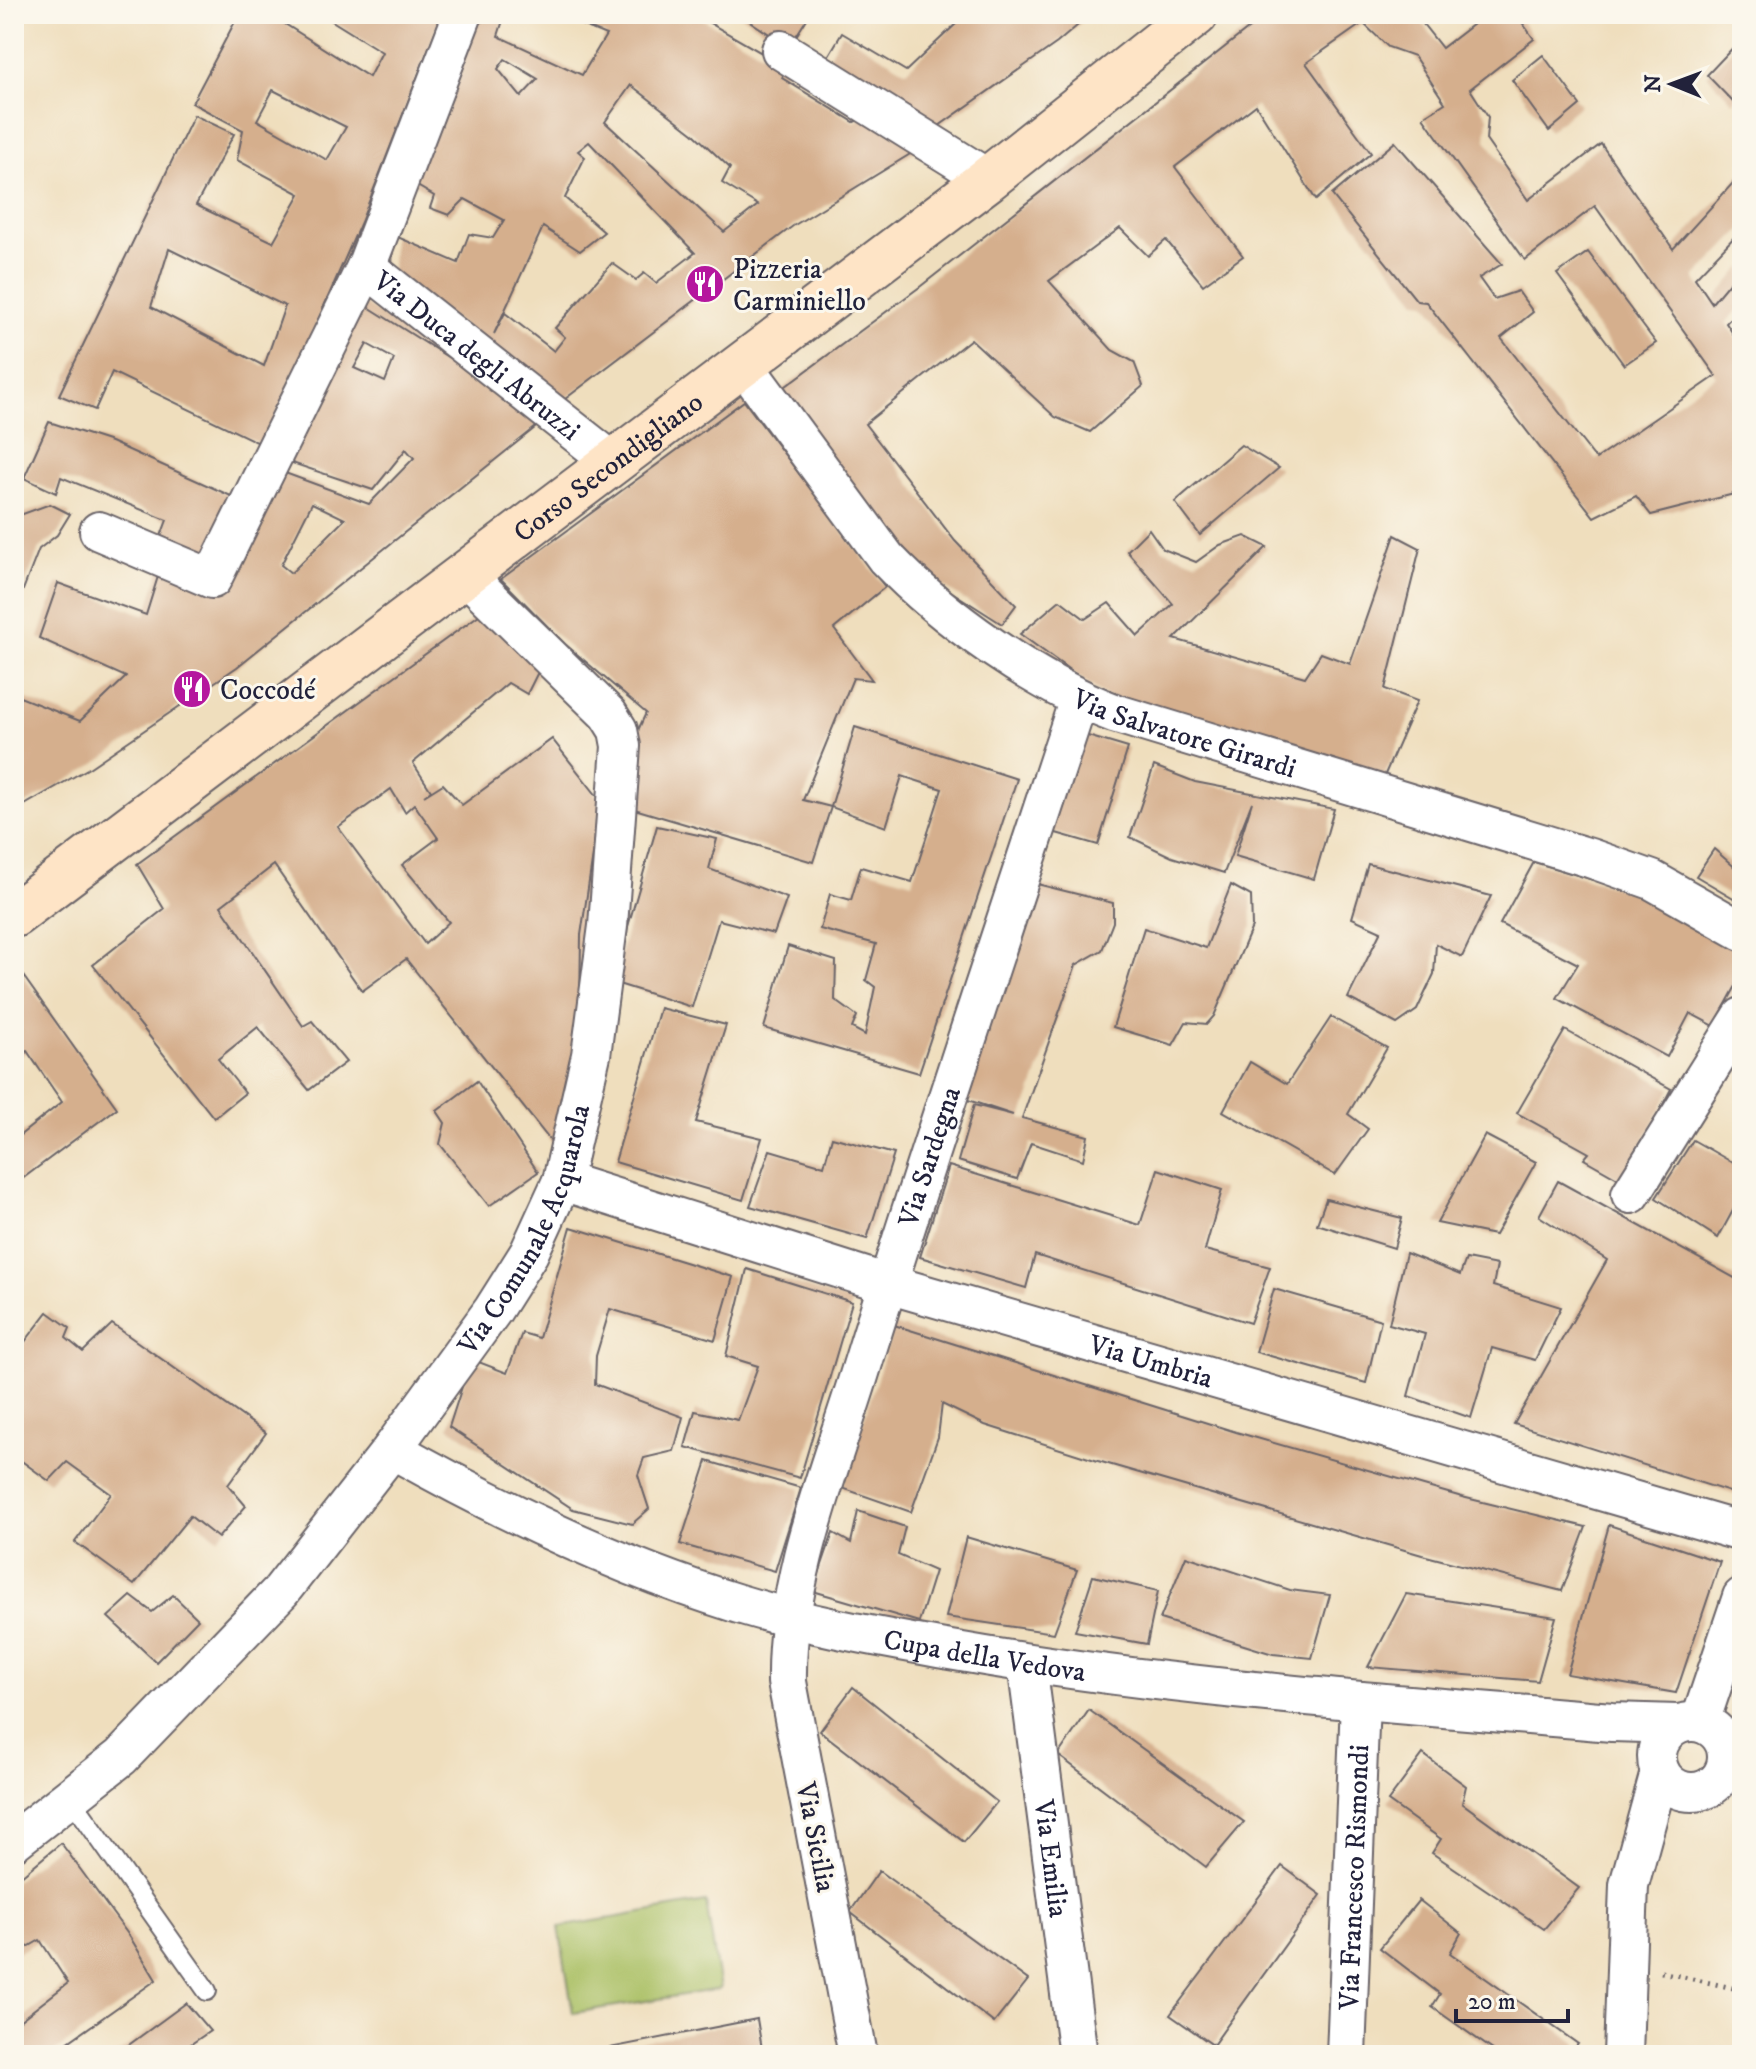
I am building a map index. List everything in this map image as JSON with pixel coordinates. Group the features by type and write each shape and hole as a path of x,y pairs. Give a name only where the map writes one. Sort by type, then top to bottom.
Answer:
{"main road":[{"name":"Corso Secondigliano","path":"14,915 988,179 1196,14"}],"street":[{"name":"Via Duca degli Abruzzi","path":"463,14 366,267 613,462"},
{"path":"781,50 988,179"},
{"path":"99,531 212,579 366,267"},
{"name":"Via Salvatore Girardi","path":"743,364 886,558 909,583 1050,684 1079,699 1652,880 1742,931"},
{"name":"Via Comunale Acquarola","path":"14,1841 121,1757 281,1591 392,1449 493,1310 529,1253 562,1181 591,1055 608,926 621,746 618,730 608,714 465,574"},
{"name":"Via Sardegna","path":"790,1618 803,1560 888,1284 1079,699"},
{"path":"1631,1194 1742,1017"},
{"name":"Via Umbria","path":"562,1181 888,1284 1742,1532"},
{"name":"Cupa della Vedova","path":"392,1449 520,1518 680,1584 790,1618 1027,1664 1116,1677 1710,1731"},
{"path":"1640,1838 1674,1807 1721,1779 1728,1756 1710,1731 1742,1597"},
{"name":"Via Sicilia","path":"790,1618 787,1682 858,2055"},
{"name":"Via Emilia","path":"1027,1664 1078,2055"},
{"name":"Via Francesco Rismondi","path":"1346,2055 1360,1701"},
{"path":"1612,1722 1643,1743 1677,1789 1721,1779"},
{"path":"1623,2055 1629,1885 1659,1766 1661,1739 1710,1731"}],"lane":[{"path":"70,1797 207,1991"}],"path":[{"path":"1626,1965 1742,1990"}],"green space":[{"path":"706,1902 720,1989 573,2013 559,1927"}],"building":[{"path":"239,14 269,14 369,77 382,52 321,14 442,14 361,222 263,445 112,372 95,410 59,395 194,115 234,134 196,205 273,242 300,194 237,160 243,130 192,103","holes":["273,90 346,127 327,160 257,120","169,249 285,306 264,366 151,307"]},
{"path":"472,14 505,14 498,36 582,75 606,35 555,14 664,14 677,20 684,14 694,14 786,67 782,78 854,122 867,116 920,148 793,226 565,399 392,275 393,235 458,263 469,234 493,238 504,220 465,199 449,215 430,208 434,196 409,181","holes":["505,59 538,79 521,97 498,69","631,85 693,133 730,168 722,183 758,205 724,232 605,122","589,142 695,253 656,283 644,273 636,280 612,263 555,328 565,337 554,351 505,313 494,334 543,227 580,251 604,232 565,198 585,157 578,151"]},
{"path":"739,14 810,14 789,47"},
{"path":"949,14 1091,14 1057,43 936,128 823,65 842,33 906,71 959,21"},
{"path":"1267,14 1415,14 1442,48 1486,14 1516,14 1534,39 1470,89 1488,117 1486,140 1528,200 1601,144 1673,249 1742,173 1742,229 1695,278 1712,303 1742,267 1742,306 1726,323 1742,347 1742,492 1651,515 1636,496 1594,517 1426,302 1417,301 1332,195 1395,142 1502,264 1479,278 1494,299 1518,291 1533,312 1501,338 1596,459 1716,376 1595,206 1525,260 1423,117 1445,103 1414,56 1388,47 1363,23 1306,63 1371,153 1316,200 1256,105 1175,167 1243,256 1203,285 1166,240 1148,256 1120,228 1049,281 1112,350 1134,362 1143,386 1090,432 1055,417 971,339 865,424 955,541 1016,605 1002,624 916,569 778,392 921,286"},
{"path":"1742,38 1742,93 1733,102 1707,75"},
{"path":"1543,55 1580,105 1549,131 1512,80"},
{"path":"1588,252 1656,343 1624,365 1557,274"},
{"path":"359,301 546,419 237,667 89,768 14,811 14,713 20,697 80,721 126,677 39,638 58,583 146,615 160,570 222,587 277,470 369,504 414,458 406,449 373,490 283,460","holes":["367,344 394,359 385,382 354,368","312,503 345,519 291,573 281,565"]},
{"path":"744,401 885,587 834,629 872,680 853,678 803,800 831,807 813,862 631,808 634,739 646,713 565,644 501,579"},
{"path":"49,422 111,442 240,500 209,571 157,547 167,520 61,477 56,493 24,478"},
{"path":"1241,445 1279,468 1200,535 1175,502"},
{"path":"50,504 70,514 57,535 39,549 14,613 14,531 20,515"},
{"path":"1149,529 1163,549 1196,562 1220,545 1245,536 1267,547 1174,639 1305,677 1321,653 1350,664 1395,535 1420,548 1385,689 1417,701 1383,779 1107,697 1020,634 1060,600 1085,619 1109,603 1138,636 1173,604 1127,551"},
{"path":"479,615 541,666 527,694 508,683 413,763 431,791 424,796 443,784 462,805 552,739 601,801 581,935 580,1007 560,1153 406,959 362,991 274,865 221,906 303,1026 312,1021 346,1062 309,1090 258,1027 218,1059 245,1093 214,1118 93,965 164,909 137,864","holes":["391,789 405,812 414,804 438,838 402,865 449,922 425,944 338,827"]},
{"path":"855,727 1017,779 919,1073 764,1028 788,946 836,961 835,1000 857,1016 852,1028 865,1035 875,987 866,980 876,944 820,929 830,894 851,900 861,867 912,882 942,789 902,776 886,827 831,807"},
{"path":"1081,734 1128,748 1098,845 1049,831"},
{"path":"1154,766 1195,782 1334,809 1314,879 1235,856 1252,802 1224,873 1172,857 1130,837"},
{"path":"657,826 717,839 709,869 787,898 774,934 719,920 692,1007 612,982"},
{"path":"1714,849 1739,871 1742,865 1742,903 1696,876"},
{"path":"1534,862 1678,910 1742,946 1742,975 1714,1026 1690,1013 1667,1057 1557,998 1578,964 1500,924"},
{"path":"1368,864 1491,896 1462,957 1436,944 1434,974 1417,1010 1397,1024 1348,998 1381,931 1352,918"},
{"path":"1033,883 1113,903 1113,922 1102,950 1076,965 1022,1118 1088,1136 1083,1160 1031,1143 1017,1179 958,1161 974,1105 1013,1115 965,1099"},
{"path":"1231,885 1251,896 1252,927 1214,1016 1207,1024 1186,1022 1173,1045 1113,1027 1144,928 1206,948"},
{"path":"14,963 117,1108 14,1185 14,1140 62,1102 27,1051 14,1061"},
{"path":"660,1008 726,1025 696,1122 762,1138 743,1200 615,1162"},
{"path":"1331,1017 1387,1048 1348,1114 1368,1129 1335,1175 1223,1111 1250,1062 1287,1084"},
{"path":"1565,1030 1671,1089 1623,1181 1584,1159 1589,1153 1517,1113"},
{"path":"477,1081 538,1172 489,1206 440,1144 445,1123 437,1111"},
{"path":"1485,1135 1536,1162 1495,1235 1437,1223"},
{"path":"832,1137 894,1154 867,1239 750,1206 770,1150 824,1166"},
{"path":"1693,1140 1742,1168 1742,1194 1718,1238 1656,1198"},
{"path":"949,1166 1140,1225 1158,1169 1222,1190 1205,1250 1270,1267 1250,1323 1035,1255 1026,1288 920,1257"},
{"path":"1558,1181 1742,1282 1742,1496 1514,1424 1607,1260 1539,1216"},
{"path":"1326,1199 1402,1218 1394,1248 1317,1224"},
{"path":"571,1227 733,1277 715,1340 610,1309 596,1356 595,1384 683,1417 674,1451 644,1458 638,1475 649,1509 632,1524 573,1509 449,1427 471,1359 507,1373 522,1333 539,1338"},
{"path":"1406,1253 1460,1275 1466,1259 1497,1265 1493,1286 1561,1307 1535,1360 1492,1348 1471,1418 1408,1396 1425,1334 1389,1324"},
{"path":"747,1269 852,1302 800,1478 685,1447 695,1411 738,1420 758,1366 726,1356"},
{"path":"1274,1289 1381,1320 1366,1383 1256,1352"},
{"path":"48,1312 70,1328 66,1338 83,1352 112,1324 266,1433 228,1485 246,1506 218,1538 190,1516 134,1585 75,1542 111,1494 67,1462 49,1481 16,1457 14,1460 14,1356"},
{"path":"894,1325 1236,1432 1462,1497 1586,1527 1562,1591 1422,1555 1098,1461 985,1425 942,1404 938,1437 911,1512 842,1488"},
{"path":"707,1461 801,1488 775,1571 680,1544"},
{"path":"858,1511 905,1527 898,1555 935,1571 919,1622 813,1591 833,1533 851,1543"},
{"path":"1609,1525 1720,1562 1676,1693 1567,1674"},
{"path":"966,1537 1077,1570 1054,1633 946,1617"},
{"path":"1186,1556 1290,1590 1330,1595 1312,1658 1273,1654 1160,1619"},
{"path":"1093,1576 1158,1591 1147,1644 1075,1631"},
{"path":"1406,1594 1556,1617 1538,1681 1368,1667"},
{"path":"173,1595 198,1619 156,1662 108,1617 131,1596 152,1612"},
{"path":"853,1687 997,1802 964,1842 820,1731"},
{"path":"1089,1710 1244,1822 1206,1867 1058,1755"},
{"path":"1423,1754 1466,1786 1462,1803 1579,1888 1544,1929 1432,1853 1441,1839 1388,1801"},
{"path":"61,1843 130,1937 156,1980 50,2055 18,2055 14,2025 68,1983 40,1940 14,1955 14,1882"},
{"path":"1282,1866 1321,1895 1213,2045 1170,2015"},
{"path":"879,1871 1028,1980 994,2023 850,1912"},
{"path":"1419,1900 1461,1933 1450,1953 1578,2044 1569,2055 1500,2055 1432,2007 1440,1994 1380,1948"},
{"path":"186,2003 210,2031 175,2055 115,2055"},
{"path":"757,2019 763,2055 579,2054"}],"place":[{"name":"Pizzeria Carminiello","path":"705,284"},
{"name":"Coccodé","path":"192,689"}]}
